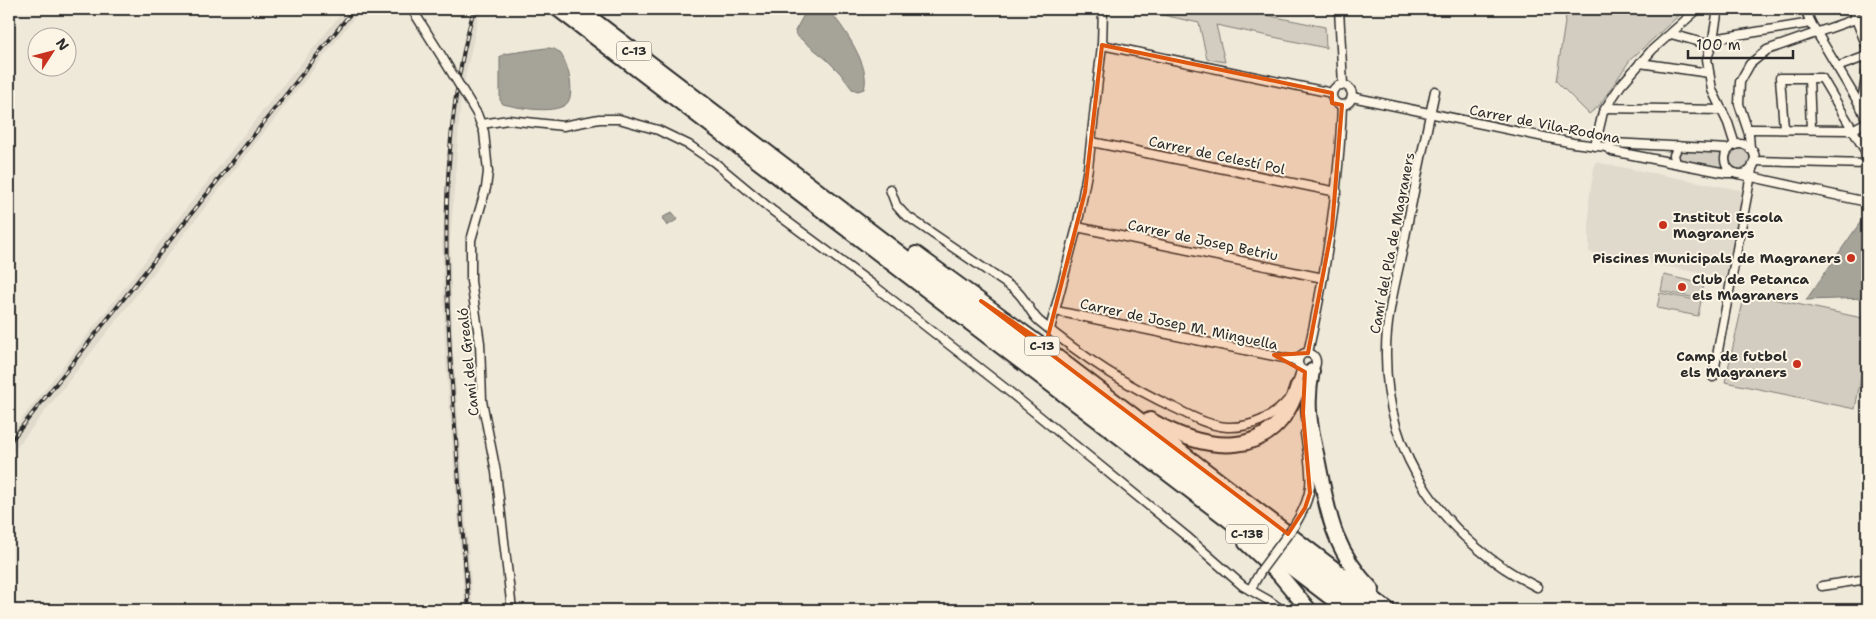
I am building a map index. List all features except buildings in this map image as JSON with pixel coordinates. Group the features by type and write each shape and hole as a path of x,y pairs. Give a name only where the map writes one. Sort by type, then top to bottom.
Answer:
{"highway":[{"name":"C-13","path":"558,9 1148,458 1155,470 1252,548 1278,574 1309,610"},
{"name":"C-13","path":"579,9 689,93 703,98 716,106 981,301 1388,610"},
{"name":"C-13B","path":"689,93 1368,610"},
{"path":"981,301 1007,316 1129,407 1160,426 1194,440 1211,444 1233,445 1261,437 1283,419 1292,404 1298,386"},
{"path":"1306,371 1308,422 1332,527 1340,546 1356,572 1372,590 1396,610"},
{"name":"C-13B","path":"1148,458 1348,610"}],"street":[{"name":"Camí del Grealó","path":"412,9 477,114 482,124 486,143 488,172 486,188 472,240 471,281 479,332 482,401 496,472 512,610"},
{"path":"1050,329 1078,227 1092,142 1102,45 1103,9"},
{"path":"1339,9 1343,86"},
{"path":"1595,146 1603,112 1621,85 1652,50 1698,9"},
{"path":"1718,9 1712,42 1706,59 1712,90 1728,123 1732,147"},
{"path":"1748,129 1811,128 1852,130 1867,122 1861,107 1817,34 1805,9"},
{"path":"1852,9 1867,47"},
{"path":"1713,378 1754,163 1754,155 1750,149 1748,129 1739,104 1740,82 1750,64 1767,50 1867,15"},
{"path":"1671,34 1712,42 1811,23"},
{"path":"1102,45 1332,93"},
{"path":"1837,67 1867,56"},
{"path":"1640,63 1709,73"},
{"path":"1861,107 1865,97 1867,72"},
{"path":"1784,128 1780,78 1822,78 1867,154"},
{"path":"1809,78 1811,128"},
{"path":"1343,86 1351,91 1352,97 1348,103 1342,105 1334,102 1332,93 1337,87 1343,86"},
{"name":"Camí del Pla de Magraners","path":"1435,91 1388,319 1386,366 1393,412 1402,443 1414,470 1430,496 1449,520 1484,555 1507,571 1538,587"},
{"name":"Carrer de Vila-Rodona","path":"1352,97 1606,147 1612,151 1752,177 1867,202"},
{"path":"1308,353 1323,278 1336,192 1342,105"},
{"path":"1606,108 1722,110"},
{"path":"482,124 508,120 563,126 605,119 619,119 658,130 689,145 714,162 774,211 968,359 1186,536 1240,584 1282,610"},
{"name":"Carrer de Celestí Pol","path":"1092,142 1336,192"},
{"path":"1606,147 1612,143 1744,146 1750,149"},
{"path":"1676,163 1674,155 1678,146"},
{"path":"1732,147 1726,154 1725,161 1729,170 1736,174 1747,172 1754,163"},
{"path":"1754,163 1867,164"},
{"path":"890,189 896,205 904,214 1014,288 1024,298 1038,321 1136,389 1195,418 1217,425 1236,426 1260,421 1285,404 1306,371 1317,362 1314,356 1308,353 1301,355 1298,361 1306,371 1303,413 1309,458 1310,485 1305,508 1294,526 1262,568 1250,590"},
{"name":"Carrer de Josep Betriu","path":"1078,227 1323,278"},
{"name":"Carrer de Josep M. Minguella","path":"1056,311 1298,361"},
{"path":"1822,586 1867,579"}],"highlighted area":[{"path":"1102,45 1332,93 1332,103 1342,105 1332,228 1308,353 1274,355 1305,372 1303,413 1310,493 1305,508 1288,534 981,301 1046,344 1085,192"}],"shaded area":[{"path":"345,9 361,9 9,457 9,435 261,113"},
{"path":"471,9 480,9 461,97 450,244 453,351 473,610 465,610 445,350 442,242 454,96"},
{"path":"807,9 828,9 841,25 860,58 864,69 864,89 858,91 852,89 826,59 796,35 795,31"},
{"path":"1136,9 1236,9 1325,27 1326,48 1216,25 1225,62 1207,59 1199,23"},
{"path":"1567,9 1686,9 1630,60 1599,106 1589,114 1556,81"},
{"path":"546,48 554,49 558,52 566,64 571,88 569,101 559,108 543,110 503,104 500,100 500,57 504,54"},
{"path":"1740,148 1748,151 1751,159 1748,167 1740,170 1732,167 1729,159 1732,151"},
{"path":"1679,150 1722,151 1721,161 1724,170 1679,161 1677,155"},
{"name":"Institut Escola Magraners","path":"1595,162 1745,191 1726,278 1589,252 1589,199"},
{"path":"672,212 678,219 667,226 662,218"},
{"name":"Piscines Municipals de Magraners","path":"1864,217 1867,219 1867,298 1806,300"},
{"name":"Club de Petanca els Magraners","path":"1664,275 1704,284 1701,299 1661,291"},
{"name":"Club de Petanca els Magraners","path":"1660,293 1701,301 1698,316 1657,308"},
{"name":"Camp de futbol els Magraners","path":"1745,293 1867,319 1867,345 1855,409 1725,382"}],"railway":[{"path":"9,443 354,9"},
{"path":"469,610 450,350 446,252 447,203 455,105 474,9"}],"place":[{"name":"Institut Escola Magraners","path":"1663,225"},
{"name":"Piscines Municipals de Magraners","path":"1851,258"},
{"name":"Club de Petanca els Magraners","path":"1682,287"},
{"name":"Camp de futbol els Magraners","path":"1797,364"}]}
